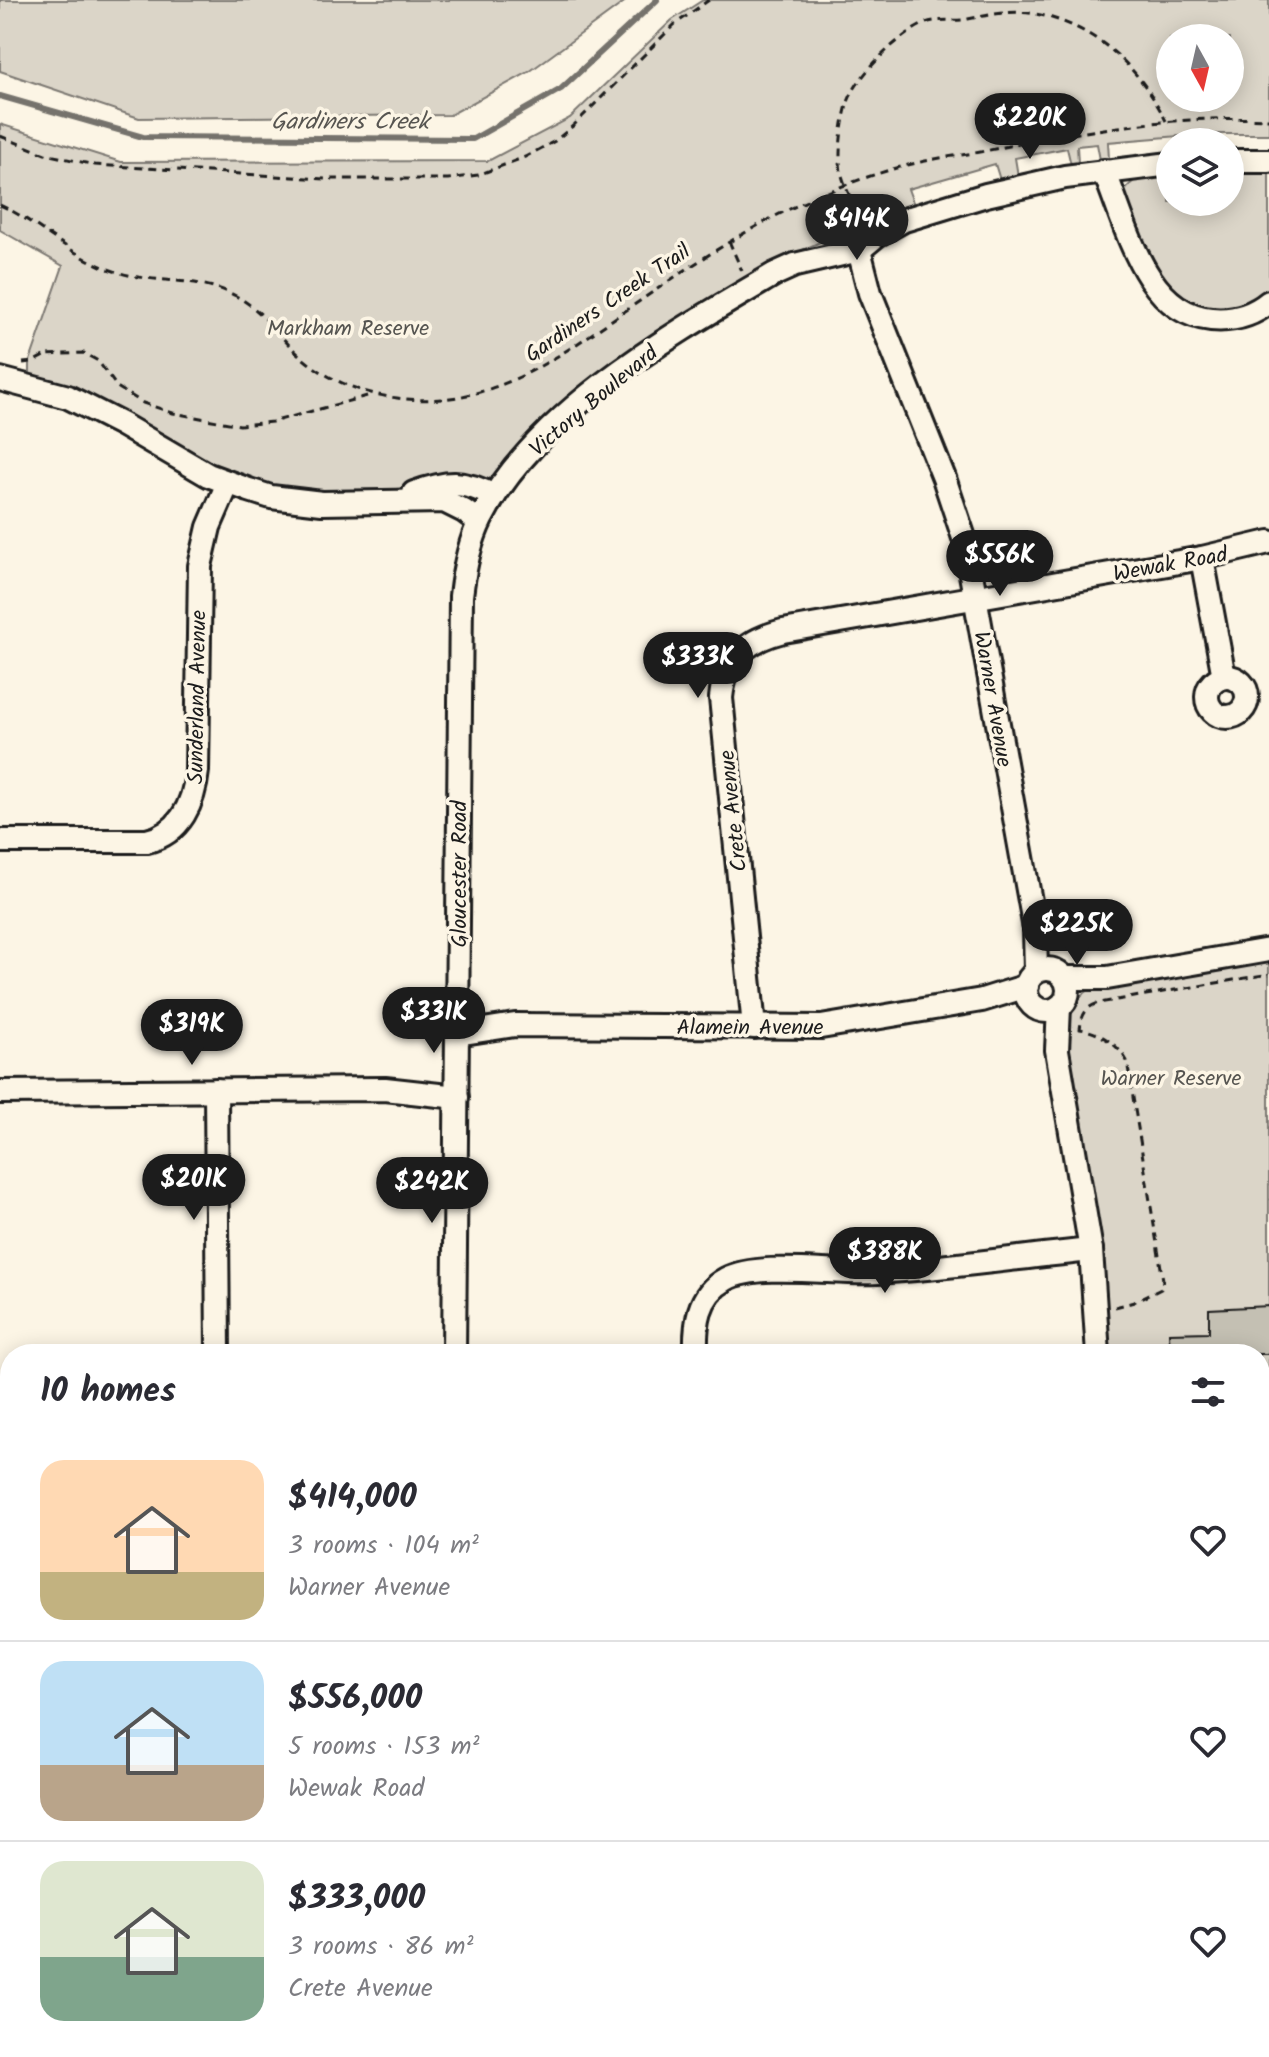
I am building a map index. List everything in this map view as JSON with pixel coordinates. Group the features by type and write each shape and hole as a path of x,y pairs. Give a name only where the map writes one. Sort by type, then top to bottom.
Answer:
{"street":[{"path":"1244,161 1269,161"},
{"name":"Victory Boulevard","path":"494,496 535,445 600,387 656,346 818,249 856,243 878,224 904,220 999,191 1104,171 1156,165"},
{"path":"1104,171 1151,281 1169,303 1194,316 1218,320 1239,318 1269,302"},
{"name":"Warner Avenue","path":"856,243 870,293 955,508 965,541 1091,1250 1098,1344"},
{"path":"0,379 40,388 90,407 208,475 271,497 322,503 444,501 479,522"},
{"name":"Sunderland Avenue","path":"0,841 147,841 168,832 187,810 193,797 197,771 200,566 209,527 228,483"},
{"path":"394,501 429,488 460,484 494,496"},
{"name":"Gloucester Road","path":"454,1344 461,596 470,549 479,522 494,496"},
{"name":"Wewak Road","path":"976,597 1202,558 1269,542"},
{"path":"1202,558 1224,677"},
{"name":"Crete Avenue","path":"754,1027 721,698 727,672 742,650 764,636 976,597"},
{"name":"Alamein Avenue","path":"457,1024 821,1027 1269,950"},
{"path":"216,1090 218,1344"},
{"path":"0,1092 457,1090"},
{"path":"696,1344 696,1325 703,1303 718,1285 739,1274 769,1271 876,1272 1091,1250"},
{"path":"0,1388 0,1396"}],"path":[{"path":"0,136 45,154 95,165 325,179 448,179 478,175 525,157 555,141 674,25 709,0"},
{"path":"856,243 841,164 845,117 852,93 862,78 896,43 915,29 932,22 954,22 1010,11 1052,18 1067,24 1109,48 1135,71 1166,122"},
{"name":"Gardiners Creek Trail","path":"0,205 21,214 88,260 112,271 142,279 191,281 231,293 255,308 314,367 343,384 374,394 435,399 475,394 506,384 543,366 729,241 795,207 847,185 936,158 1077,132 1166,122 1269,119"},
{"path":"729,241 750,288"},
{"path":"24,364 46,355 84,353 98,361 117,387 143,403 173,413 240,425 272,422 374,394"},
{"path":"1096,1309 1126,1305 1153,1295 1161,1289 1163,1280 1127,1061 1108,1040 1080,1029 1082,1015 1087,1008 1099,1003 1269,974"}],"green space":[{"path":"0,0 627,0 529,72 450,115 139,118 0,71"},
{"name":"Markham Reserve","path":"703,0 1269,0 1269,134 1244,134 1244,128 1156,128 1156,138 1108,142 1109,159 1100,160 1097,144 1077,146 1078,163 1071,165 1067,148 1015,158 1018,176 1000,180 995,164 908,189 914,205 876,218 849,235 820,242 796,253 713,297 672,323 593,379 493,477 485,480 345,492 276,486 209,464 95,397 30,374 30,361 63,266 0,230 0,124 121,162 488,161 570,118 672,20"},
{"path":"1244,171 1269,171 1269,290 1238,309 1196,308 1157,277 1125,200 1124,190 1137,178 1156,176 1156,216 1244,216"},
{"name":"Warner Reserve","path":"1269,959 1269,1344 1107,1344 1103,1259 1064,1036 1067,1006 1089,990"}],"building":[{"path":"1269,1306 1269,1344 1170,1344 1169,1333 1209,1332 1209,1309"}],"waterway":[{"name":"Gardiners Creek","path":"0,96 143,137 473,139 561,89 657,0"}]}
